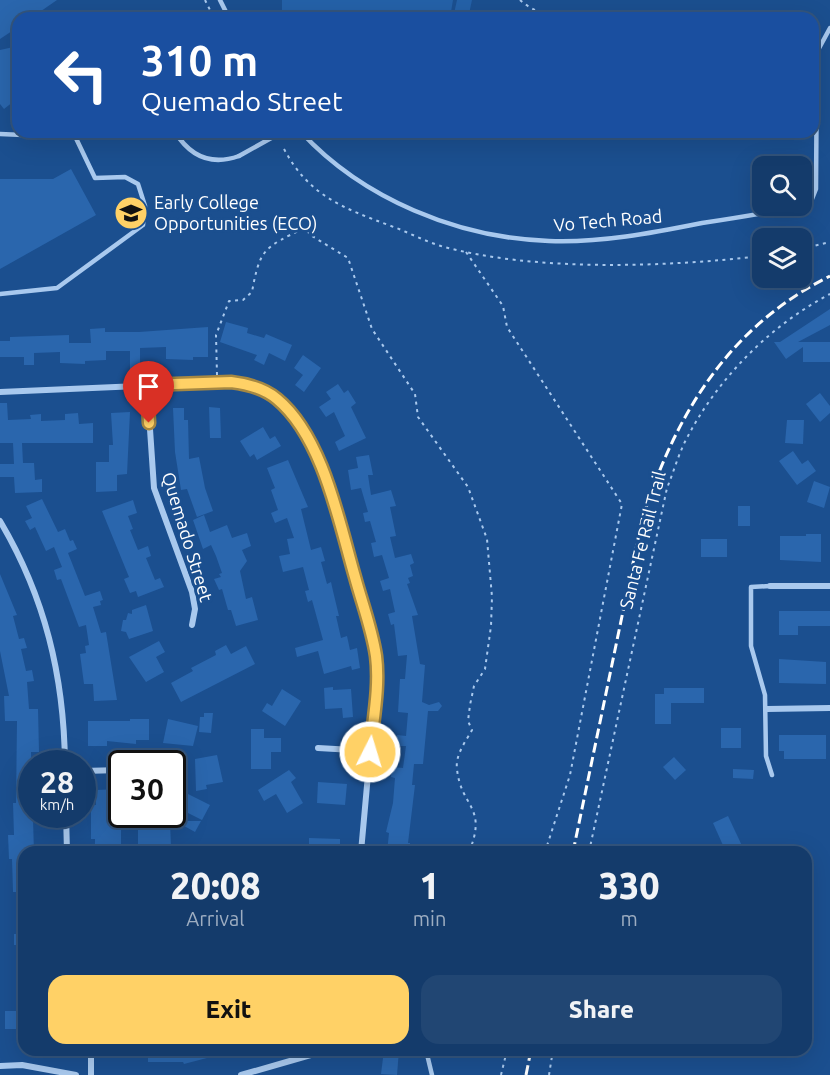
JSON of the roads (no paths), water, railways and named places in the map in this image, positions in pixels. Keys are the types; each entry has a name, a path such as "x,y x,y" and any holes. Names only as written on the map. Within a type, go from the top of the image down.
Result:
{"street":[{"path":"0,392 147,385 244,384 268,393 278,400 296,422 322,469 373,642 376,686 362,846"},
{"name":"Quemado Street","path":"147,385 153,482 192,592 195,609 192,625"},
{"path":"0,521 33,585 51,639 61,694 64,750"},
{"path":"770,586 830,586"},
{"path":"767,709 830,708"},
{"path":"318,748 370,752"},
{"path":"66,828 66,846"},
{"path":"91,1056 91,1075"},
{"path":"242,1075 307,1056"},
{"path":"0,1066 22,1065 76,1075"}],"lane":[{"name":"Vo Tech Road","path":"819,48 830,28"},
{"path":"0,294 57,288 143,225 145,206 138,184 125,177 95,178 76,138"},
{"path":"179,138 189,151 209,160 227,160 239,156 271,138"},
{"name":"Vo Tech Road","path":"308,138 335,163 388,198 436,219 501,237 549,241 608,238 752,213"},
{"name":"Vo Tech Road","path":"812,199 816,189 816,138"},
{"path":"770,586 751,587 752,646 767,709 766,756 772,775"},
{"path":"427,1056 432,1075"}],"railway":[{"path":"574,846 642,520 655,481 671,445 689,410 710,378 734,348 762,321 794,297 830,276"},
{"path":"526,1075 530,1056"}],"place":[{"name":"Early College Opportunities (ECO)","path":"131,213"}]}
